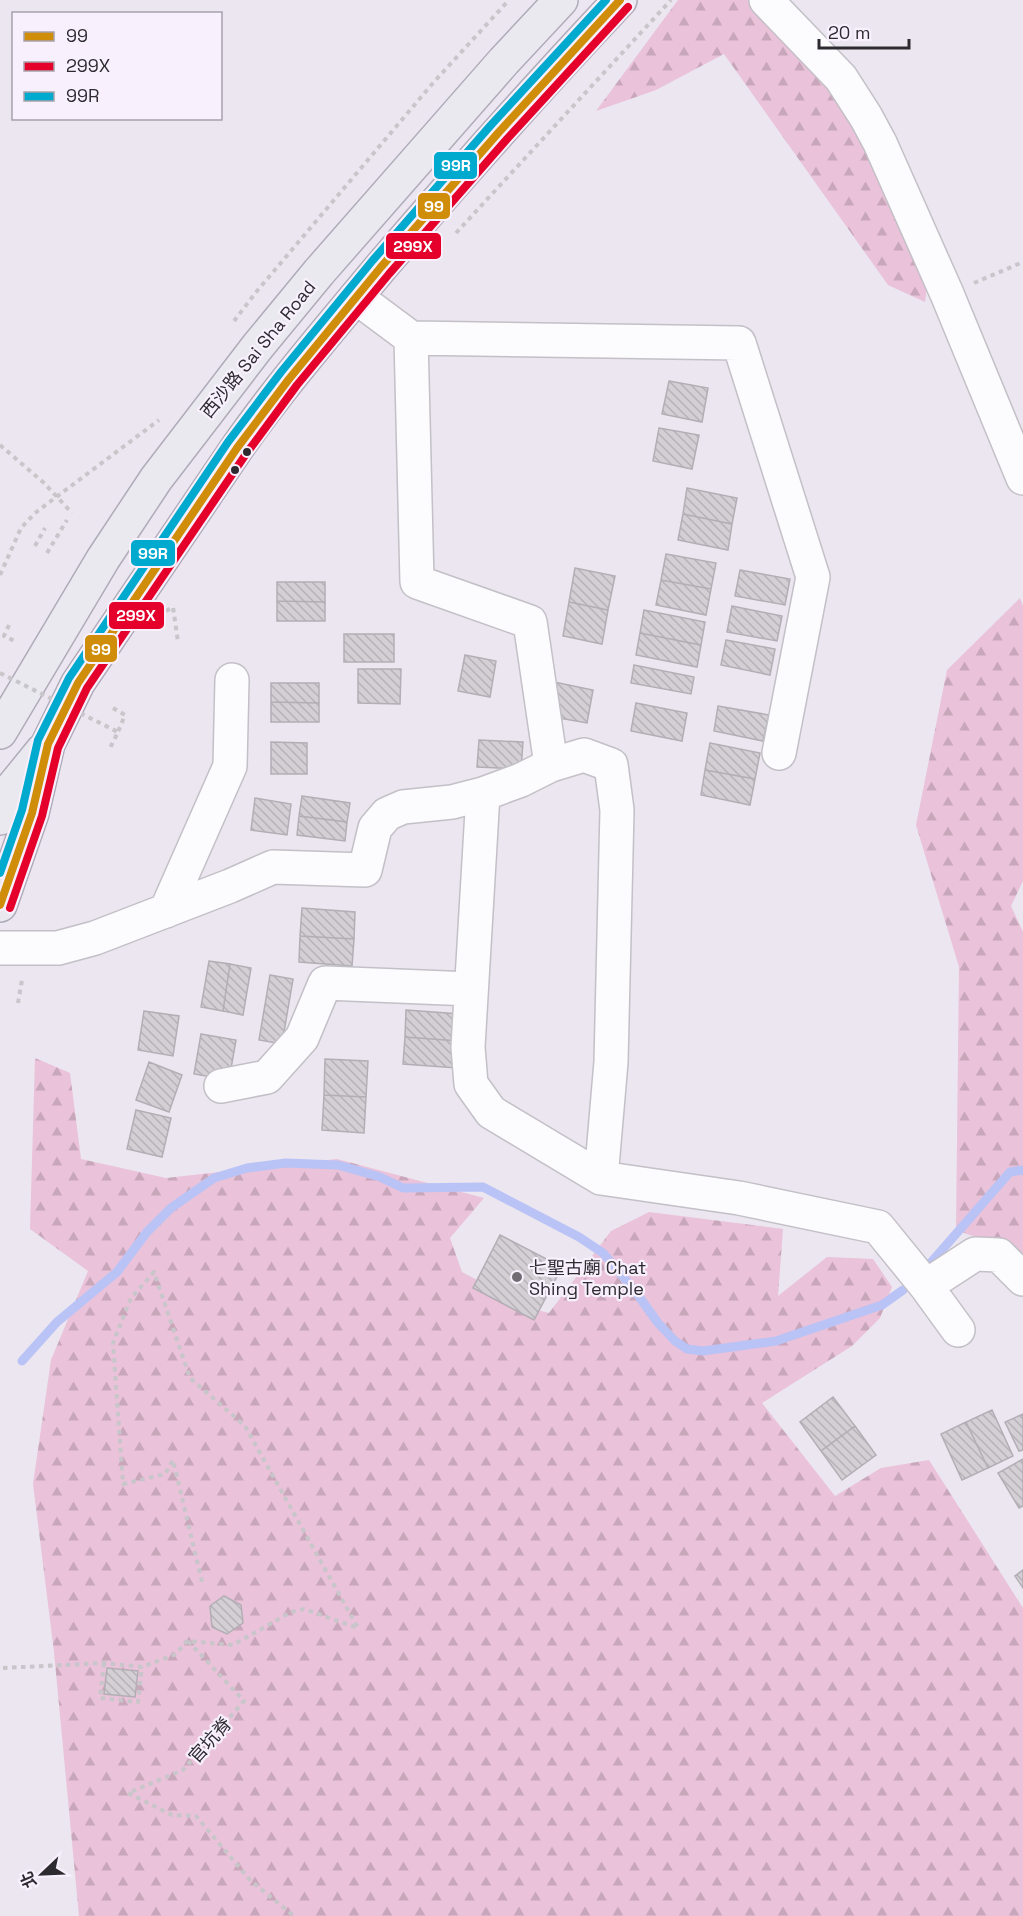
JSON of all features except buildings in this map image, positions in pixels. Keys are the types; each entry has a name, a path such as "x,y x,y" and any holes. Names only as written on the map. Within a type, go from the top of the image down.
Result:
{"main road":[{"name":"西沙路 Sai Sha Road","path":"0,732 124,524 156,479 258,346 319,273 504,61 561,0"},
{"path":"0,818 12,788 48,744 78,683 262,411 467,167 620,0"},
{"path":"0,905 32,813 48,744"}],"street":[{"path":"766,0 841,78 880,143 947,294 1023,478"},
{"path":"356,297 411,338 739,343 813,577 779,753"},
{"path":"411,338 417,582 530,622 551,765"},
{"path":"166,911 230,766 232,680"},
{"path":"0,948 58,948 95,938 273,867 365,870 375,828 387,814 403,807 452,802 483,794 521,780 551,765 584,755 611,765 617,810 611,1062 601,1178"},
{"path":"483,794 468,1047 471,1084 491,1112 601,1178 739,1198 878,1227 958,1330"},
{"path":"221,1086 267,1077 302,1038 325,982 471,989"},
{"path":"926,1286 975,1254 999,1255 1023,1279"}],"path":[{"path":"230,327 256,291 425,92 509,0"},
{"path":"454,236 671,0"},
{"path":"947,294 1023,262"},
{"path":"0,575 21,528 35,513 162,417"},
{"path":"0,445 57,496 72,513"},
{"path":"47,553 67,520"},
{"path":"35,546 45,528"},
{"path":"163,612 173,607 178,642"},
{"path":"0,673 118,732"},
{"path":"110,748 125,715 113,708"},
{"path":"3,1668 104,1663 142,1667 176,1654 187,1641 233,1645 291,1612 304,1609 358,1628 245,1426 190,1378 154,1272 131,1298 113,1344 123,1485 165,1474 173,1460 203,1586"},
{"name":"官坑脊","path":"187,1641 244,1701 183,1770 128,1793 172,1815 196,1816 250,1880 294,1916"},
{"path":"104,1663 100,1698 138,1702 142,1667"}],"green space":[{"path":"678,0 754,0 836,83 929,271 925,302 888,285 724,54 656,90 596,111"},
{"path":"1020,598 1023,606 1023,881 1011,906 1023,932 1023,1254 956,1230 959,967 916,825 947,670"},
{"path":"35,1058 70,1073 81,1159 166,1178 337,1159 484,1198 450,1238 462,1272 529,1308 549,1313 611,1231 649,1212 783,1229 778,1296 827,1257 873,1259 892,1287 880,1318 852,1346 762,1403 835,1496 881,1468 929,1460 1023,1608 1023,1916 79,1916 54,1652 33,1484 51,1360 88,1271 30,1229"}],"waterway":[{"path":"22,1361 57,1322 117,1272 147,1232 171,1208 214,1178 247,1168 286,1163 338,1165 380,1177 403,1188 483,1187 579,1237 603,1253 658,1323 675,1341 687,1349 703,1351 776,1341 882,1305 903,1290"},
{"path":"928,1266 1010,1172 1023,1170"}],"transit line":[{"name":"99R","path":"0,873 22,810 38,740 69,678 228,442 281,372 373,260 491,125 606,0"},
{"name":"99","path":"0,905 32,813 48,744 78,683 237,448 289,379 381,267 499,132 620,0"},
{"name":"299X","path":"10,908 42,816 58,748 87,688 246,454 297,385 389,274 507,139 628,7"}],"place":[{"name":"七聖古廟 Chat Shing Temple","path":"517,1277"}]}
